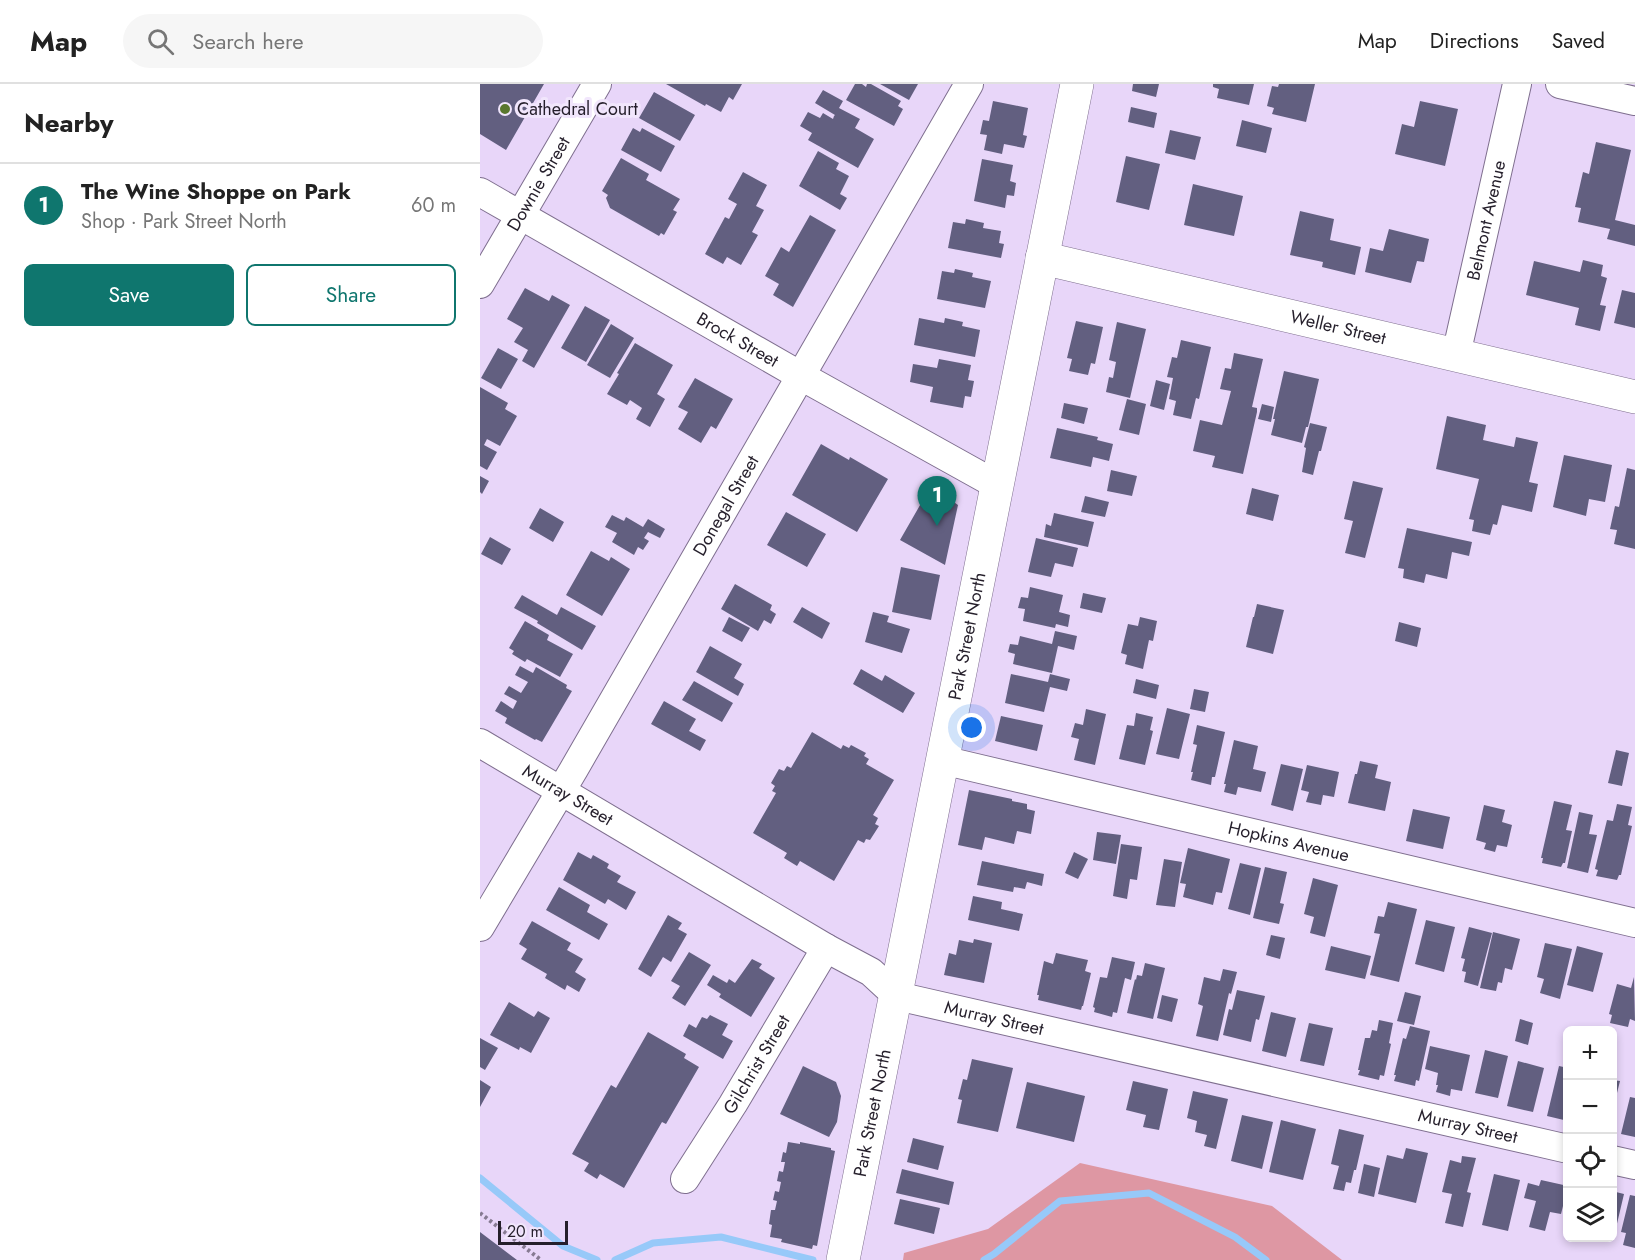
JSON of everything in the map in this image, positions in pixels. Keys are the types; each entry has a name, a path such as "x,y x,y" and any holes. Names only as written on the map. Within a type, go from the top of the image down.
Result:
{"street":[{"name":"Downie Street","path":"480,284 597,84"},
{"name":"Donegal Street","path":"480,927 561,791 969,84"},
{"name":"Park Street North","path":"844,1257 1077,84"},
{"name":"Belmont Avenue","path":"1456,356 1517,84"},
{"path":"1560,84 1635,101"},
{"name":"Brock Street","path":"480,192 801,376 997,485"},
{"name":"Weller Street","path":"1042,258 1635,397"},
{"name":"Murray Street","path":"480,743 826,948 872,972 897,996 1563,1148"},
{"name":"Hopkins Avenue","path":"942,760 1635,923"},
{"name":"Gilchrist Street","path":"685,1179 733,1104 826,948"},
{"path":"1617,1161 1635,1165"}],"path":[{"path":"480,1213 541,1260"}],"shaded area":[{"path":"1080,1163 1272,1206 1342,1260 903,1260 904,1253 988,1229"}],"building":[{"name":"Cathedral Court","path":"480,84 544,84 506,150 480,134"},
{"path":"666,84 742,84 733,100 729,97 721,112 706,104 705,106"},
{"path":"855,84 862,84 866,87 867,84 871,84 901,101 898,106 903,109 894,126 846,100"},
{"path":"880,84 918,84 909,100"},
{"path":"1133,84 1159,84 1156,97 1132,91"},
{"path":"1213,84 1254,84 1249,105 1217,98 1219,89 1213,87"},
{"path":"1279,84 1315,84 1306,122 1272,114 1274,108 1267,106 1272,86 1278,87"},
{"path":"823,90 843,101 839,108 860,119 855,128 874,139 858,168 808,140 812,133 800,126 808,112 820,118 823,113 833,119 835,115 815,103"},
{"path":"654,92 695,115 680,141 639,118"},
{"path":"993,101 1028,108 1023,135 1027,136 1024,148 1004,144 1002,154 984,150 987,135 980,134 983,120 989,121"},
{"path":"1420,101 1458,109 1445,166 1395,154 1402,124 1414,127"},
{"path":"1131,107 1157,113 1154,128 1128,122"},
{"path":"1242,120 1272,128 1266,153 1236,146"},
{"path":"633,128 640,132 642,128 675,146 661,172 621,150"},
{"path":"1170,130 1201,137 1195,160 1165,153"},
{"path":"1596,142 1631,150 1615,220 1635,225 1635,246 1607,239 1610,229 1578,222 1581,208 1575,207 1583,172 1589,174"},
{"path":"818,151 839,163 836,169 849,176 840,194 847,198 840,210 799,186"},
{"path":"1126,156 1160,164 1149,210 1116,202"},
{"path":"621,158 649,174 646,180 680,199 673,210 677,212 664,235 661,233 659,236 610,208 606,198 608,195 602,191"},
{"path":"982,159 1013,165 1010,181 1016,183 1014,196 1007,195 1005,208 974,201"},
{"path":"743,172 767,185 756,206 764,210 752,232 758,235 741,265 727,257 723,264 705,254 725,217 729,219 737,204 728,199"},
{"path":"1193,184 1243,196 1234,236 1184,225"},
{"path":"1300,211 1334,219 1330,240 1361,247 1355,275 1322,267 1323,262 1290,255"},
{"path":"810,215 836,230 793,307 773,295 779,284 765,276 781,247 789,252"},
{"path":"966,219 984,223 983,228 1001,231 999,243 1004,244 1001,258 948,248 953,222 965,224"},
{"path":"1389,229 1429,239 1424,262 1417,261 1411,283 1365,272 1370,248 1383,251"},
{"path":"1583,260 1603,265 1601,276 1607,278 1600,305 1606,306 1600,331 1575,325 1579,308 1526,295 1534,261 1580,272"},
{"path":"955,269 973,273 972,277 991,281 985,308 937,299 942,271 954,273"},
{"path":"525,288 549,301 552,295 570,305 534,368 522,361 528,350 514,342 523,328 507,319"},
{"path":"1622,290 1635,293 1635,328 1614,323"},
{"path":"585,306 610,320 586,362 561,348"},
{"path":"919,318 944,323 945,318 963,322 962,326 980,330 975,357 914,345"},
{"path":"1076,321 1103,327 1095,364 1091,363 1088,375 1069,371 1072,359 1067,358"},
{"path":"1117,322 1146,329 1130,398 1106,392 1109,377 1113,378 1116,362 1109,360"},
{"path":"611,324 634,338 610,378 587,365"},
{"path":"1181,340 1211,347 1199,399 1196,398 1191,419 1173,415 1176,401 1169,399 1173,378 1167,377 1172,357 1177,358"},
{"path":"635,343 673,365 657,394 665,399 650,427 636,419 642,408 630,400 627,405 607,394"},
{"path":"498,348 518,359 501,389 481,378"},
{"path":"1234,353 1263,359 1252,407 1257,408 1257,412 1243,474 1212,467 1215,456 1193,451 1200,420 1222,425 1231,391 1220,389 1225,368 1231,369"},
{"path":"939,359 971,365 968,380 974,381 971,397 965,396 963,408 930,402 933,387 910,382 913,364 937,368"},
{"path":"1284,371 1319,379 1302,443 1271,435"},
{"path":"695,378 733,399 716,429 711,426 701,443 678,429 688,412 678,407"},
{"path":"1156,380 1170,384 1164,410 1150,406"},
{"path":"480,387 508,403 505,409 517,416 500,446 487,439 484,445 497,452 487,470 480,466"},
{"path":"1127,399 1146,404 1139,435 1119,430"},
{"path":"1064,403 1088,408 1084,424 1061,418"},
{"path":"1262,404 1274,407 1271,422 1258,419"},
{"path":"1447,416 1486,425 1483,440 1514,447 1516,437 1538,442 1529,482 1538,484 1532,512 1502,505 1497,525 1493,524 1490,535 1472,531 1474,520 1469,519 1479,479 1436,469"},
{"path":"1310,423 1327,427 1313,475 1302,472 1306,448 1304,447"},
{"path":"1057,428 1098,437 1097,440 1113,444 1109,461 1093,457 1091,467 1050,458"},
{"path":"821,444 849,460 850,457 888,479 857,532 792,495"},
{"path":"1564,455 1612,465 1605,502 1589,499 1586,516 1553,507"},
{"path":"1627,468 1635,470 1635,549 1614,544 1617,530 1610,529 1615,506 1619,507"},
{"path":"1111,470 1137,476 1132,496 1107,491"},
{"path":"480,476 489,481 482,494 480,492"},
{"path":"1353,481 1383,488 1365,558 1345,553 1353,521 1344,519"},
{"path":"931,486 958,505 945,565 900,540"},
{"path":"1252,488 1279,495 1273,521 1246,514"},
{"path":"1085,496 1109,502 1105,517 1081,512"},
{"path":"540,508 564,522 553,542 529,528"},
{"path":"786,512 826,534 807,567 767,545"},
{"path":"1054,513 1094,522 1088,547 1044,537 1046,524 1051,526"},
{"path":"612,515 624,521 626,517 643,527 648,519 665,529 660,538 648,532 644,538 649,541 643,550 638,547 634,555 612,542 617,533 605,527"},
{"path":"1407,528 1472,542 1469,556 1452,552 1447,579 1426,574 1424,583 1403,578 1404,569 1398,568"},
{"path":"490,537 511,549 502,565 481,554"},
{"path":"1036,538 1078,548 1073,567 1055,563 1051,577 1028,572"},
{"path":"591,551 609,561 611,557 630,569 602,616 566,595"},
{"path":"901,567 940,575 931,620 892,612"},
{"path":"735,584 772,605 770,610 776,614 771,624 764,620 758,631 721,609"},
{"path":"1030,587 1063,595 1059,612 1070,615 1068,627 1056,624 1055,628 1023,621 1025,609 1018,608 1021,597 1028,598"},
{"path":"1083,593 1106,598 1102,613 1080,608"},
{"path":"522,595 557,615 561,607 596,626 582,650 514,608"},
{"path":"1257,604 1284,610 1273,654 1246,647"},
{"path":"802,607 830,623 822,639 793,622"},
{"path":"873,612 889,616 887,622 910,629 902,653 865,642"},
{"path":"729,617 750,628 742,642 722,631"},
{"path":"1140,617 1157,621 1153,641 1149,640 1143,669 1125,664 1127,655 1121,653 1128,624 1138,626"},
{"path":"525,621 549,635 547,640 573,654 560,677 527,659 525,662 512,654 514,651 509,648"},
{"path":"1399,622 1421,628 1417,647 1395,641"},
{"path":"1055,631 1077,636 1074,650 1058,646 1052,673 1013,664 1015,654 1008,652 1010,644 1018,645 1020,636 1052,644"},
{"path":"710,646 742,664 734,678 744,684 738,696 696,672"},
{"path":"520,666 533,673 536,667 567,685 566,688 572,691 542,742 505,723 507,718 495,711 501,701 513,709 517,701 504,694 509,686 521,693 528,682 515,675"},
{"path":"861,669 882,681 885,675 915,693 903,713 853,684"},
{"path":"1011,674 1048,682 1050,674 1070,679 1067,691 1050,687 1044,712 1005,703"},
{"path":"1136,679 1159,685 1156,699 1133,693"},
{"path":"694,681 733,703 722,722 682,700"},
{"path":"1194,689 1209,692 1205,712 1190,709"},
{"path":"664,701 696,719 689,731 706,740 700,751 651,724"},
{"path":"1167,708 1190,714 1179,759 1156,754"},
{"path":"1086,709 1106,714 1095,765 1074,760 1079,739 1071,737 1075,723 1083,725"},
{"path":"1136,713 1153,717 1150,730 1153,731 1145,765 1119,759 1127,725 1134,726"},
{"path":"1001,716 1043,725 1037,751 995,741"},
{"path":"1197,725 1225,732 1215,777 1212,777 1211,785 1191,780 1197,745 1193,744"},
{"path":"812,732 841,749 843,745 849,748 851,745 866,753 864,756 869,759 866,764 894,780 873,815 878,818 875,824 879,826 870,840 866,839 864,843 858,840 834,881 800,861 797,866 784,858 787,853 753,833 776,793 772,791 775,786 771,783 779,769 784,771 787,766 791,768"},
{"path":"1234,740 1258,746 1253,769 1266,772 1261,792 1238,787 1236,795 1224,792"},
{"path":"1616,750 1629,753 1622,786 1608,783"},
{"path":"1360,761 1378,765 1375,778 1391,782 1385,811 1348,803"},
{"path":"1281,764 1303,769 1293,811 1271,805"},
{"path":"1307,765 1339,772 1334,797 1323,795 1321,805 1306,802 1309,792 1301,790"},
{"path":"969,790 1027,804 1027,809 1035,811 1031,834 1017,831 1014,844 985,837 982,850 958,845"},
{"path":"1554,801 1572,805 1566,830 1572,831 1565,863 1561,867 1542,863 1543,858 1541,858"},
{"path":"1617,804 1632,807 1628,825 1632,826 1621,875 1617,880 1596,876 1598,870 1595,869 1607,820 1613,821"},
{"path":"1484,805 1505,810 1502,822 1512,825 1507,847 1497,845 1495,852 1484,849 1486,843 1476,840"},
{"path":"1413,809 1450,817 1443,849 1406,841"},
{"path":"1579,812 1593,815 1589,834 1597,835 1588,873 1567,868"},
{"path":"1097,832 1121,835 1116,864 1093,860"},
{"path":"1121,844 1142,847 1137,880 1130,879 1127,899 1113,896"},
{"path":"1188,848 1230,859 1222,893 1216,892 1213,905 1183,897 1186,884 1180,883"},
{"path":"578,852 591,859 593,855 609,864 607,868 621,876 617,882 636,892 626,910 608,899 605,904 563,880"},
{"path":"1074,852 1088,859 1078,879 1065,873"},
{"path":"1164,859 1182,862 1175,907 1156,905"},
{"path":"982,861 1044,874 1042,886 1027,882 1025,889 1014,887 1013,892 977,885"},
{"path":"1240,863 1261,868 1250,915 1228,909"},
{"path":"1265,867 1287,872 1280,903 1284,904 1279,924 1253,918"},
{"path":"1313,878 1338,885 1325,937 1310,933 1314,917 1304,914"},
{"path":"559,887 590,905 587,912 608,924 599,940 546,910"},
{"path":"973,896 1002,902 1001,909 1023,914 1019,931 968,920"},
{"path":"1388,902 1417,909 1399,982 1370,975 1380,934 1374,933 1378,916 1384,917"},
{"path":"668,915 682,923 678,929 687,934 671,962 663,957 651,977 638,969"},
{"path":"1426,920 1455,927 1444,972 1415,964"},
{"path":"532,921 571,943 567,950 583,959 575,972 586,979 579,992 567,985 565,990 545,978 547,974 521,959 527,949 519,944"},
{"path":"1469,927 1492,933 1478,986 1464,982 1466,972 1462,971 1465,959 1461,958"},
{"path":"1493,932 1520,939 1512,970 1505,968 1502,983 1498,982 1496,991 1480,988"},
{"path":"1271,935 1285,938 1280,959 1266,955"},
{"path":"974,939 992,943 984,983 944,975 949,953 956,955 959,940 973,943"},
{"path":"1545,943 1572,949 1560,999 1540,993 1544,979 1537,977"},
{"path":"1331,946 1371,956 1365,979 1325,970"},
{"path":"1577,946 1603,953 1593,992 1567,985"},
{"path":"689,952 711,965 685,1006 672,998 680,986 671,981"},
{"path":"1056,953 1088,960 1085,971 1091,973 1081,1010 1038,1000 1044,961 1053,964"},
{"path":"1112,957 1135,962 1131,980 1125,978 1117,1013 1113,1012 1112,1017 1094,1012 1093,1007 1100,977 1107,978"},
{"path":"752,959 762,964 759,968 775,978 751,1017 719,997 721,994 707,985 713,975 727,983 729,979 735,983"},
{"path":"1145,963 1165,968 1153,1019 1127,1013 1135,979 1137,975 1142,976"},
{"path":"1223,969 1237,972 1231,994 1229,993 1218,1041 1196,1036 1203,1006 1198,1004 1204,977 1220,981"},
{"path":"1634,977 1635,1021 1630,1019 1628,1027 1610,1023 1612,1015 1609,1014 1617,984 1631,988"},
{"path":"1237,990 1265,996 1259,1020 1256,1019 1251,1042 1223,1035 1229,1009 1232,1010"},
{"path":"1405,992 1421,996 1414,1025 1397,1021"},
{"path":"1162,995 1178,999 1172,1022 1157,1018"},
{"path":"509,1002 534,1017 538,1011 550,1018 531,1053 520,1047 519,1050 490,1035"},
{"path":"1271,1012 1296,1018 1286,1057 1262,1051"},
{"path":"710,1015 728,1024 722,1035 733,1041 723,1059 683,1036 689,1024 696,1028 702,1017 707,1019"},
{"path":"1520,1019 1533,1023 1528,1045 1515,1041"},
{"path":"1379,1020 1393,1023 1384,1076 1380,1075 1379,1080 1358,1075 1360,1070 1358,1070 1365,1038 1370,1038 1372,1030 1377,1031"},
{"path":"1309,1023 1333,1028 1324,1066 1300,1061"},
{"path":"1410,1026 1430,1031 1419,1081 1416,1080 1415,1086 1394,1081 1403,1038 1406,1039"},
{"path":"648,1032 686,1054 684,1058 699,1067 666,1124 662,1122 624,1188 600,1174 597,1179 584,1171 589,1163 572,1154 611,1085 616,1088"},
{"path":"480,1038 498,1048 485,1070 480,1067"},
{"path":"1430,1046 1470,1055 1462,1091 1451,1089 1450,1096 1436,1092 1438,1073 1425,1069"},
{"path":"1485,1050 1508,1056 1498,1098 1475,1093"},
{"path":"972,1059 1013,1068 998,1132 957,1123 962,1100 958,1099 963,1079 967,1080"},
{"path":"1518,1061 1544,1068 1533,1112 1507,1106"},
{"path":"803,1066 836,1082 841,1096 837,1122 829,1137 780,1114"},
{"path":"1559,1066 1563,1067 1563,1120 1547,1116"},
{"path":"480,1080 491,1087 480,1107"},
{"path":"1133,1081 1168,1089 1159,1130 1143,1127 1146,1115 1126,1110"},
{"path":"1027,1082 1085,1096 1074,1142 1016,1128"},
{"path":"1193,1091 1228,1099 1216,1149 1204,1146 1207,1135 1195,1132 1197,1121 1187,1118"},
{"path":"1630,1097 1635,1098 1635,1137 1621,1134"},
{"path":"1242,1115 1273,1122 1262,1169 1231,1161"},
{"path":"1281,1120 1316,1129 1303,1180 1269,1172"},
{"path":"1339,1129 1364,1135 1356,1170 1354,1170 1351,1183 1346,1182 1344,1191 1333,1189 1339,1166 1331,1164"},
{"path":"913,1138 944,1146 938,1170 907,1162"},
{"path":"788,1142 800,1144 800,1142 831,1148 835,1151 817,1246 813,1245 812,1249 770,1237 771,1210 775,1210 777,1201 773,1200 775,1191 779,1192 781,1182 777,1181 779,1171 783,1172 785,1162 781,1162"},
{"path":"1406,1148 1428,1153 1416,1203 1378,1194 1387,1155 1403,1159"},
{"path":"1462,1156 1476,1158 1467,1192 1471,1193 1463,1227 1445,1223 1452,1194 1442,1192 1450,1160 1461,1163"},
{"path":"1364,1164 1380,1168 1374,1197 1358,1193"},
{"path":"902,1169 954,1182 949,1205 896,1193"},
{"path":"1494,1174 1520,1180 1508,1231 1482,1225"},
{"path":"1541,1180 1563,1185 1561,1214 1550,1212 1545,1231 1529,1227 1536,1201 1524,1198 1528,1183 1539,1186"},
{"path":"1617,1192 1624,1194 1617,1224"},
{"path":"1630,1195 1635,1196 1635,1248 1623,1245 1626,1233 1621,1232"},
{"path":"900,1199 940,1208 934,1234 894,1224"},
{"path":"480,1232 517,1260 480,1260"}],"waterway":[{"path":"480,1178 563,1246 597,1260"},
{"path":"984,1260 1060,1201 1149,1193 1235,1237 1266,1260"},
{"path":"615,1260 653,1243 721,1237 813,1260"}],"place":[{"name":"Cathedral Court","path":"505,109"},
{"name":"The Wine Shoppe on Park","path":"937,526"}]}
